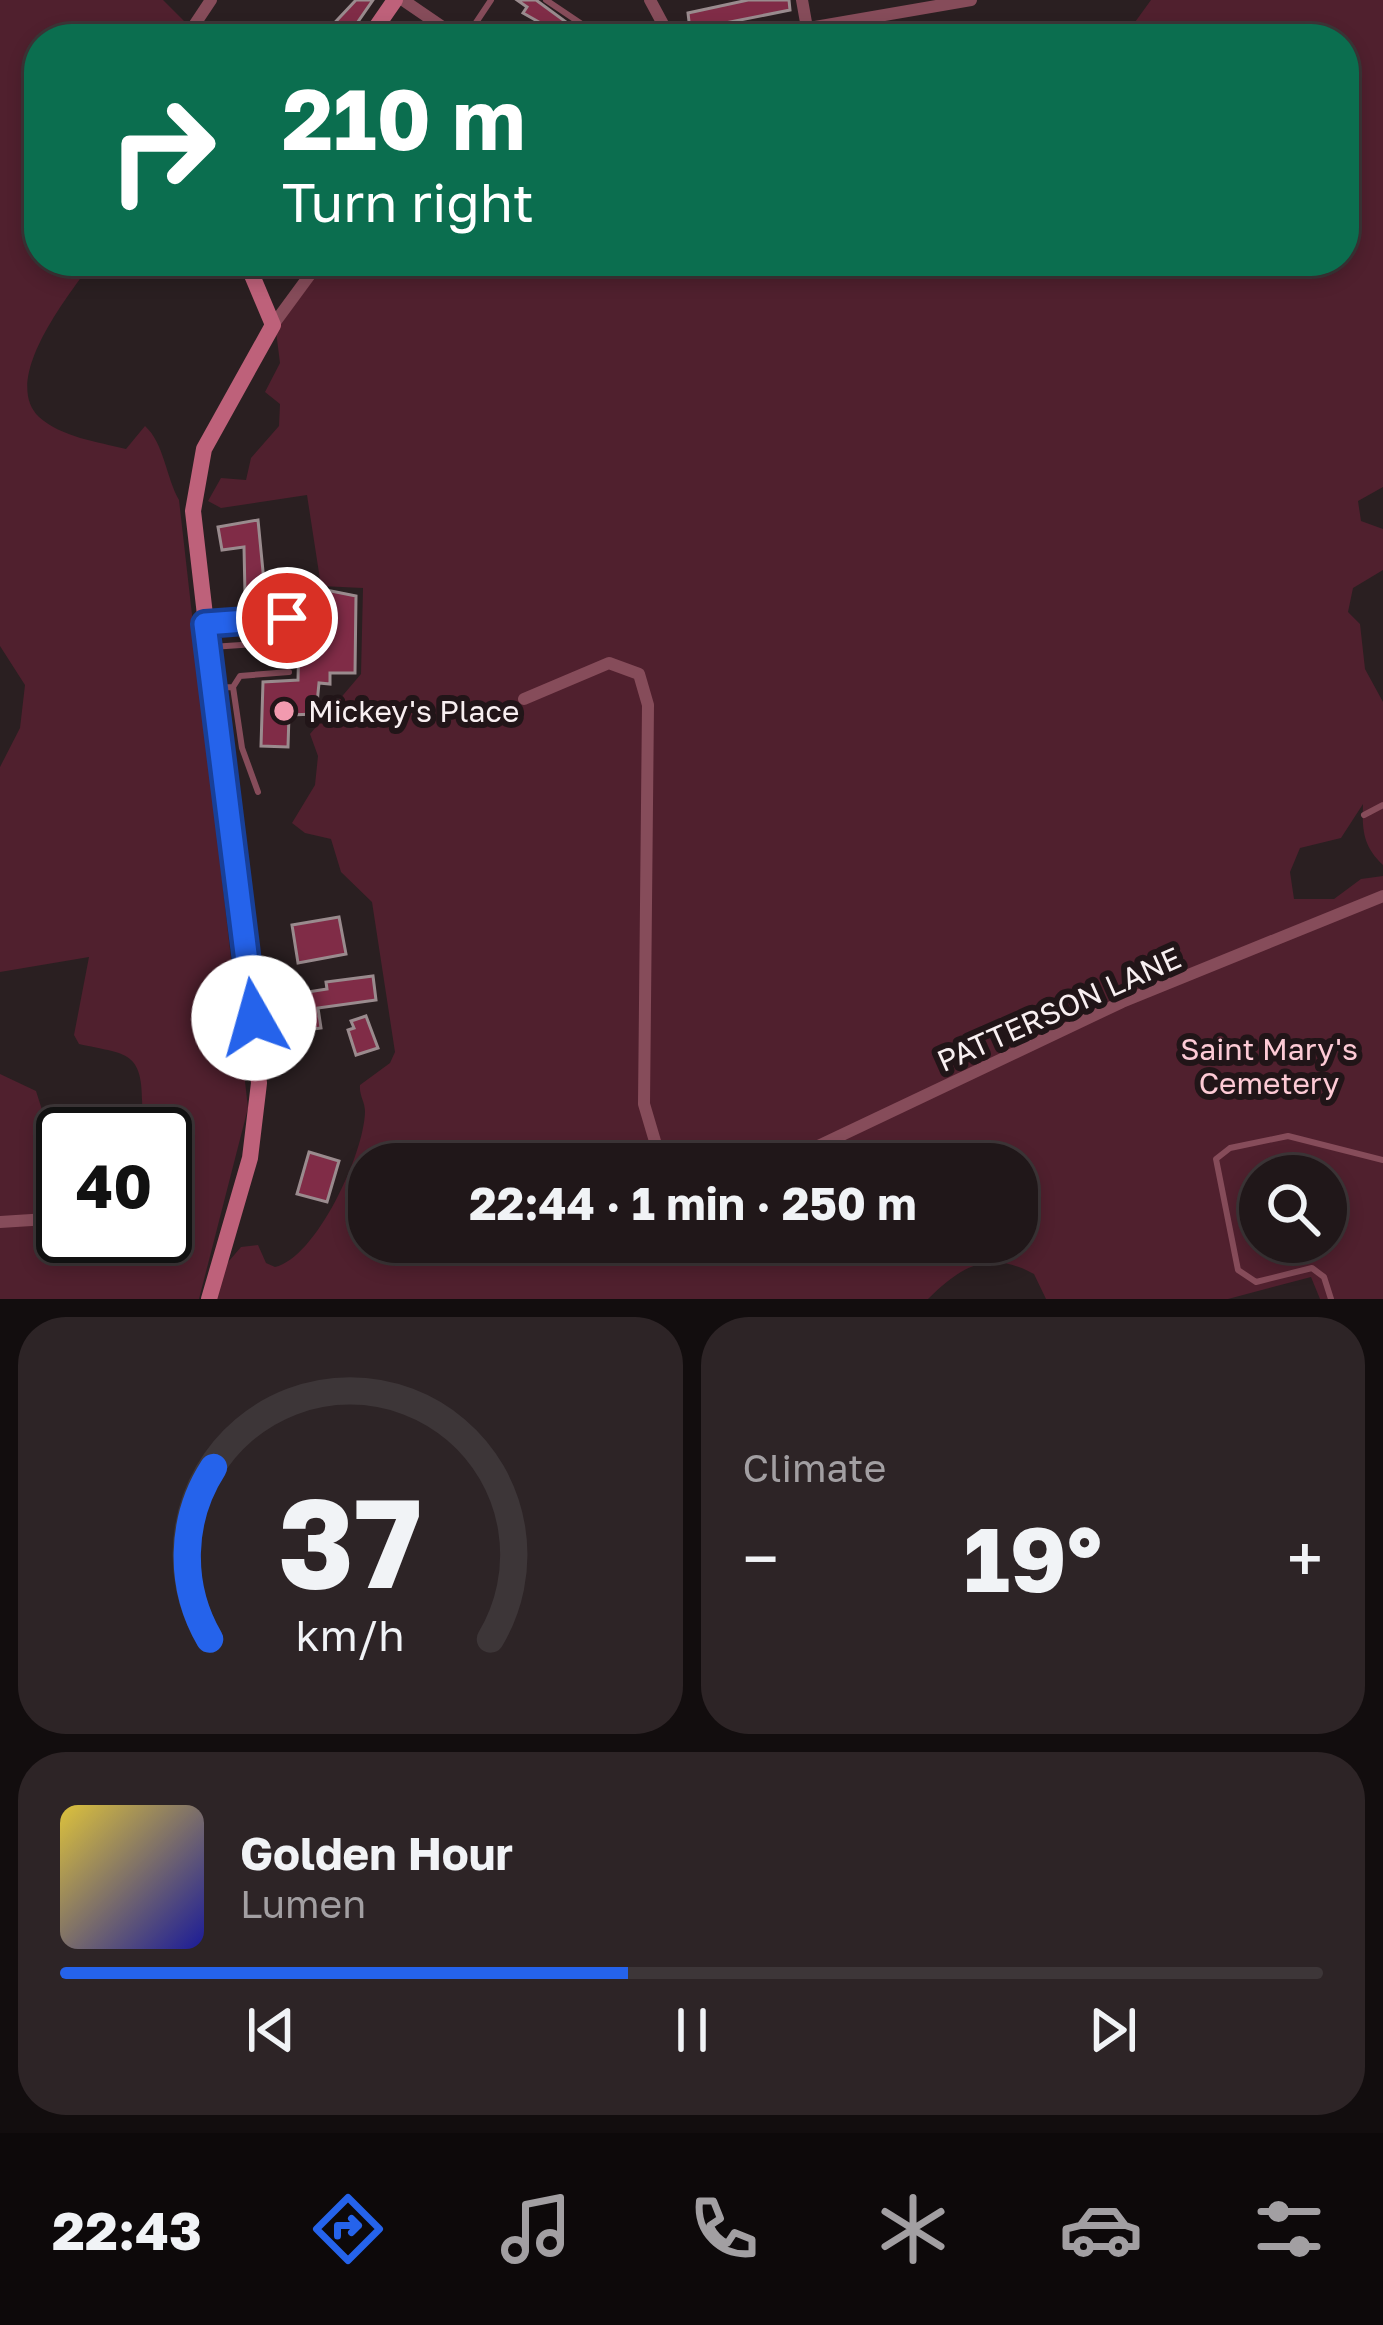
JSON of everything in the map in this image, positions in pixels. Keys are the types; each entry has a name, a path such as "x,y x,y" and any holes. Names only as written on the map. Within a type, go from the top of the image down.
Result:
{"street":[{"path":"380,24 399,0 438,24"},
{"path":"831,24 970,0"},
{"path":"252,276 273,325"},
{"path":"209,1299 250,1159 259,1083 193,511 204,449 273,325 309,276"},
{"path":"524,699 609,663 639,674 648,727 644,1104 656,1143"},
{"name":"PATTERSON LANE","path":"825,1143 1122,1002 1383,896"},
{"path":"0,1222 36,1220"}],"lane":[{"path":"545,0 581,24"},
{"path":"205,624 287,618"},
{"path":"208,647 288,642"},
{"path":"258,792 242,748 233,687 240,676 289,672"},
{"path":"213,688 233,687"},
{"path":"1364,815 1383,805"},
{"path":"1331,1299 1324,1277 1312,1268 1256,1282 1244,1277 1216,1159 1230,1148 1288,1136 1383,1160"}],"green space":[{"path":"0,0 163,0 187,24 24,24 24,276 82,276 55,315 33,360 29,401 39,417 69,434 126,449 145,426 179,500 248,1108 199,1299 0,1299 0,1224 36,1222 36,1263 192,1263 192,1107 142,1107 140,1076 129,1058 79,1044 74,1035 89,957 0,972 0,767 20,728 25,685 0,646"},
{"name":"Saint Mary's Cemetery","path":"1151,0 1383,0 1383,487 1358,501 1361,521 1383,529 1383,570 1353,588 1348,612 1360,624 1365,669 1383,702 1383,865 1365,837 1363,804 1341,838 1300,848 1290,872 1294,899 1334,899 1361,879 1383,876 1383,1299 1320,1299 1311,1277 1228,1299 1046,1299 1034,1274 1004,1263 1038,1263 1038,1143 359,1143 365,1112 360,1085 390,1063 395,1052 372,902 341,872 331,839 305,833 292,823 315,785 318,756 310,734 361,674 363,588 321,586 307,495 221,508 208,501 221,478 246,480 251,458 279,426 280,404 265,392 280,363 275,323 311,276 1359,276 1359,24 1134,24"},
{"path":"0,1074 36,1091 41,1107 36,1107 36,1217 0,1220"},
{"path":"347,1177 348,1263 986,1263 953,1277 928,1299 211,1299 217,1275 241,1247 258,1245 266,1263 275,1267 291,1259 321,1225"}],"building":[{"path":"356,0 373,0 356,24 333,24"},
{"path":"517,0 536,0 569,24 542,24 523,13 527,7"},
{"path":"748,0 789,0 790,10 720,24 689,24 688,13"},
{"path":"258,520 265,592 245,594 244,547 222,550 218,527"},
{"path":"321,589 356,596 355,673 330,673 330,684 319,683 316,714 289,715 288,747 261,746 263,682 298,680 300,595 321,595"},
{"path":"339,917 346,954 298,963 292,925"},
{"path":"373,976 376,1000 318,1008 321,1028 299,1031 295,994 327,989 326,982"},
{"path":"366,1016 378,1048 356,1055 348,1030 354,1028 351,1021"},
{"path":"309,1152 339,1161 327,1202 297,1194"}],"place":[{"name":"Mickey's Place","path":"284,711"}],"route":[{"path":"254,1018 205,624 287,618"}]}
